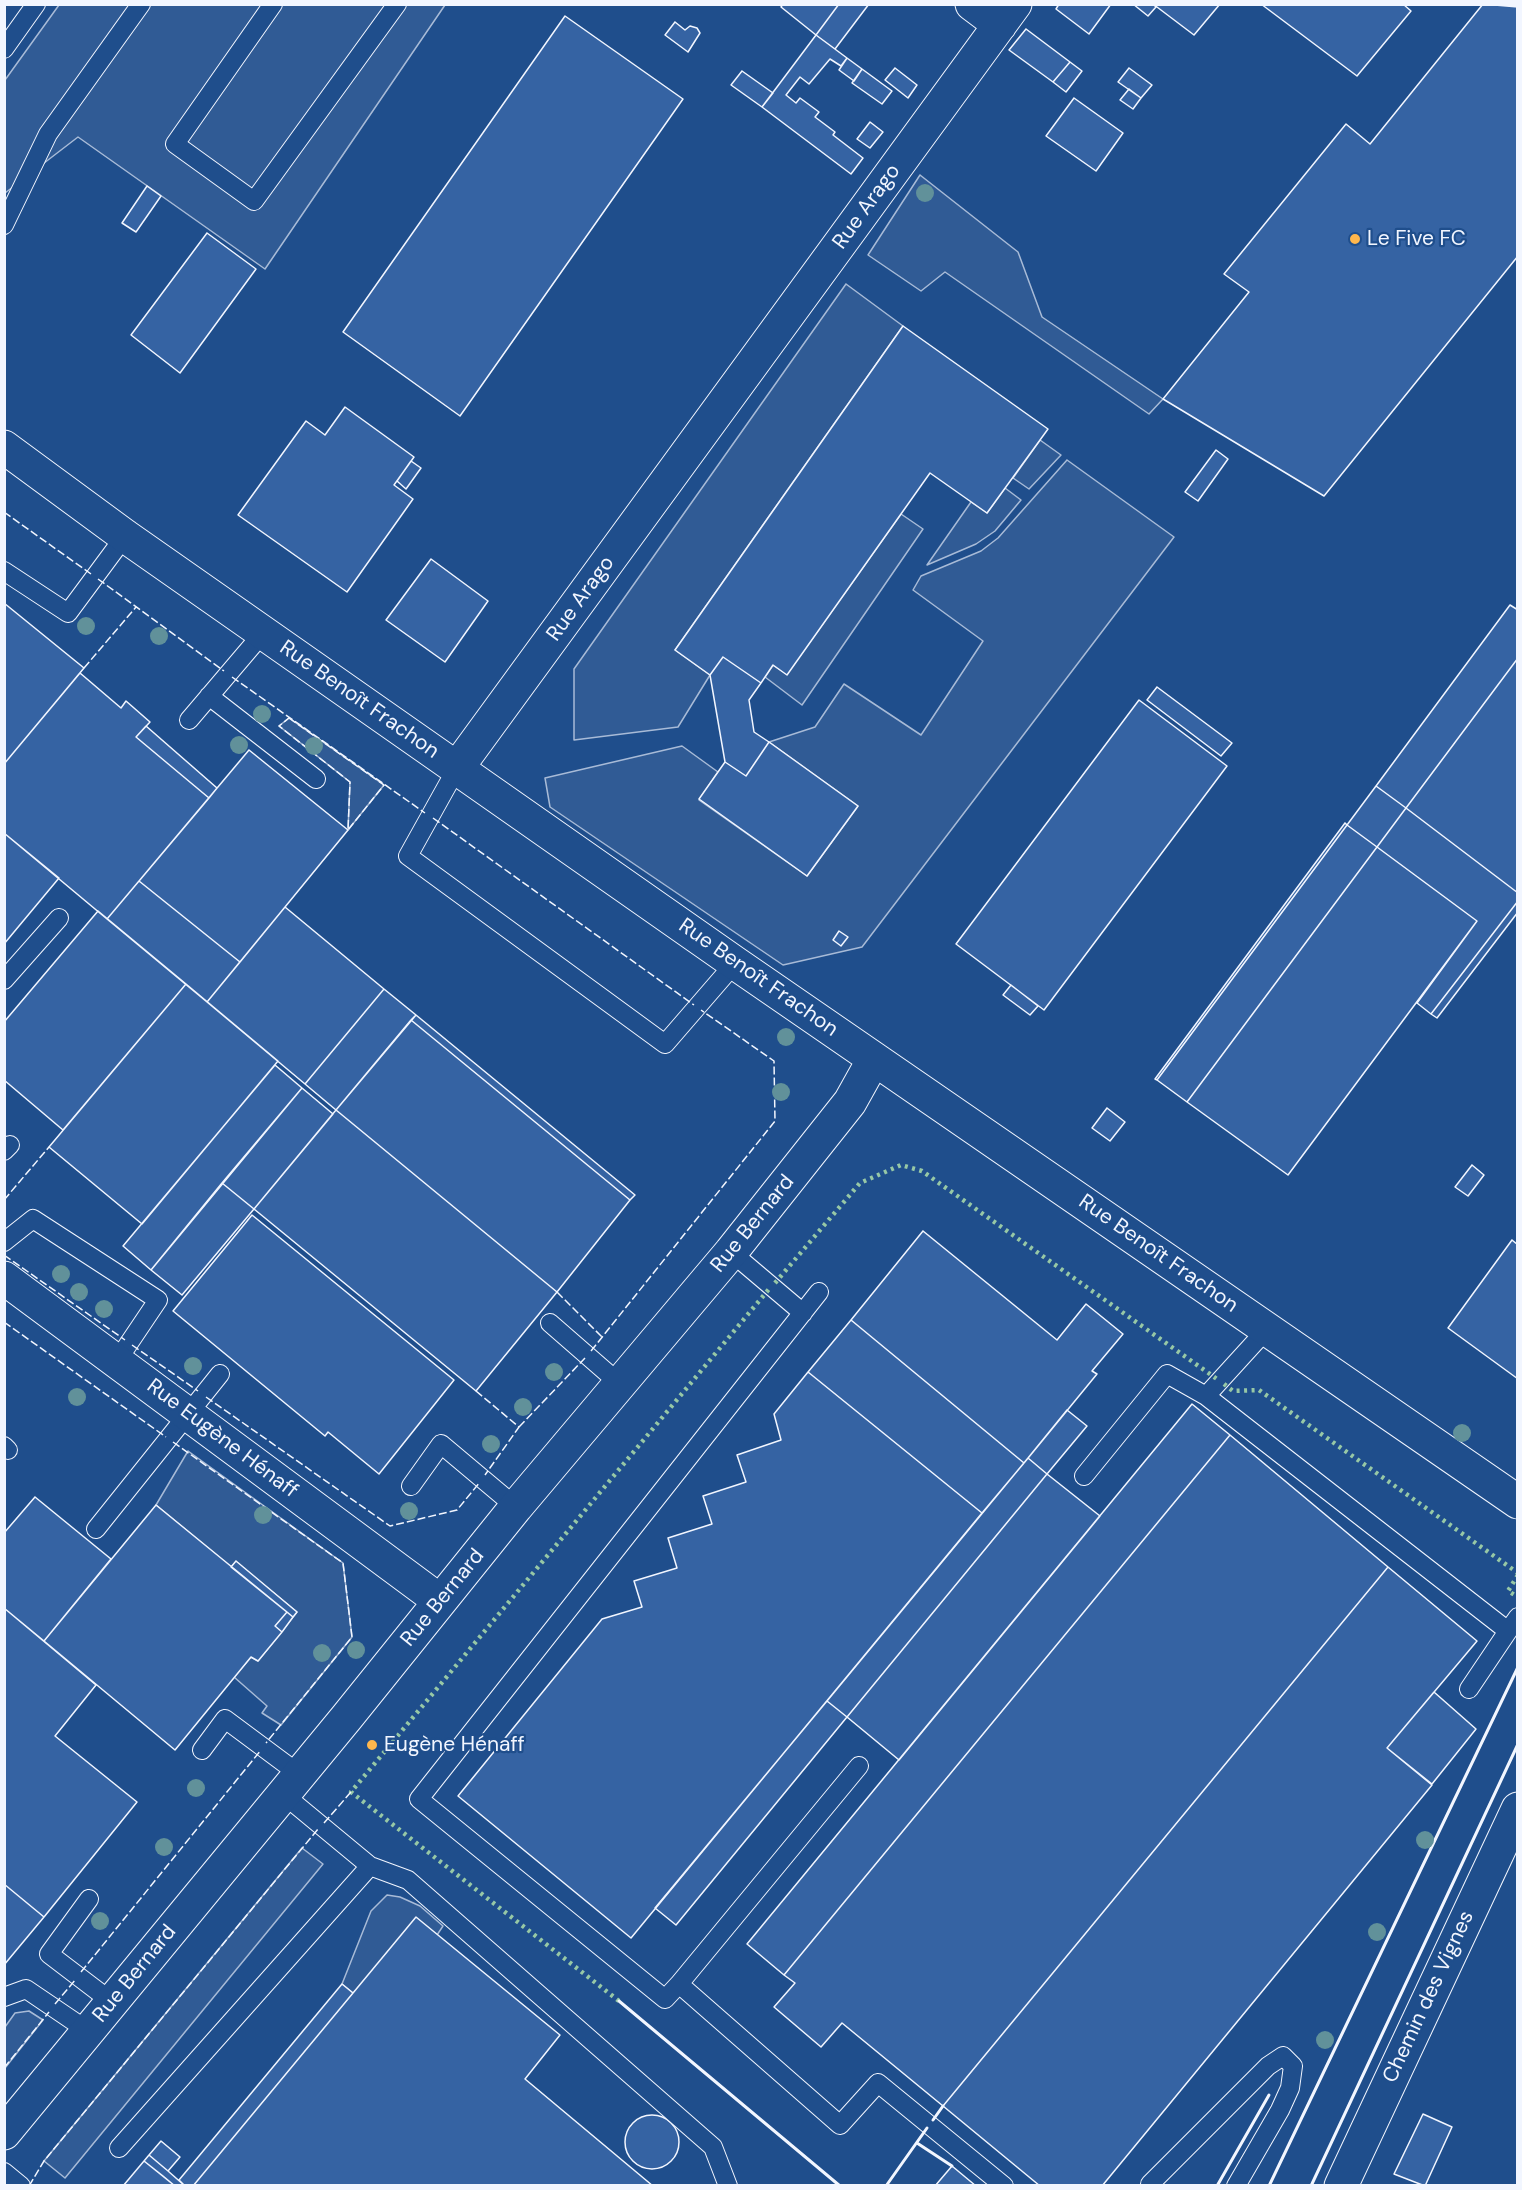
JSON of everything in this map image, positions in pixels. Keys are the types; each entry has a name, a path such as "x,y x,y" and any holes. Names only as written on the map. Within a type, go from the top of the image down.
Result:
{"street":[{"path":"972,4 1008,15"},
{"name":"Rue Arago","path":"457,768 1008,15"},
{"name":"Rue Benoît Frachon","path":"4,447 124,536 735,963 1518,1502"},
{"name":"Rue Bernard","path":"9,2119 88,2031 516,1507 731,1252 850,1102 874,1059"},
{"name":"Rue Eugène Hénaff","path":"4,1278 440,1601"},
{"name":"Chemin des Vignes","path":"1341,2186 1518,1809"}],"lane":[{"path":"4,49 36,4"},
{"path":"4,225 48,134 141,4"},
{"path":"273,4 175,144 254,201 397,4"},
{"path":"4,571 68,613 124,536"},
{"path":"189,720 263,633"},
{"path":"209,696 316,779"},
{"name":"Rue Arago","path":"457,768 408,856 665,1044 735,963"},
{"path":"4,980 59,918"},
{"path":"4,1242 33,1219 158,1300 117,1361"},
{"path":"731,1252 802,1313"},
{"path":"819,1292 419,1800 665,2000 859,1766"},
{"path":"550,1323 620,1384"},
{"path":"1206,1396 1267,1329"},
{"path":"96,1529 220,1374"},
{"path":"1084,1476 1167,1374 1206,1396 1513,1624 1469,1689"},
{"path":"411,1486 441,1444 516,1507"},
{"path":"202,1750 225,1719 370,1866 408,1880 713,2147 728,2186"},
{"path":"119,2148 370,1866"},
{"path":"89,1899 49,1954 112,2002"},
{"path":"679,1984 840,2125 878,2083 1004,2186"},
{"path":"4,1997 26,1989 88,2031"},
{"path":"1150,2184 1268,2066 1283,2056 1293,2066 1290,2088 1280,2110 1236,2186"},
{"path":"4,2172 21,2186"}],"shaded area":[{"path":"59,5 445,5 265,269 78,137 5,193 5,80"},
{"path":"920,175 1018,252 1042,317 1163,399 1149,414 945,272 921,291 868,255"},
{"path":"846,284 903,326 675,650 710,675 678,727 574,740 574,669"},
{"path":"1040,440 1061,455 1029,489 1013,478"},
{"path":"1067,460 1174,537 862,947 783,965 550,807 545,778 682,746 718,772 699,800 807,876 858,806 769,742 815,727 844,684 921,735 983,641 913,590 921,576 981,551 998,538"},
{"path":"1005,488 1021,500 995,531 976,544 927,565 971,502 987,513"},
{"path":"901,514 923,529 802,705 765,677 773,665 787,674"},
{"path":"289,718 384,785 348,830 350,782 279,726"},
{"path":"188,1451 343,1563 352,1637 281,1725 262,1713 267,1706 234,1677 251,1657 258,1661 297,1612 236,1562 231,1567 156,1505"},
{"path":"302,1848 323,1864 65,2178 44,2161"},
{"path":"387,1895 400,1897 420,1906 443,1926 437,1935 353,1993 342,1984 371,1911"},
{"path":"29,2011 43,2020 5,2068 5,2027 15,2013"}],"building":[{"path":"783,4 839,4 816,35 781,7"},
{"path":"839,4 869,4 835,49 816,35"},
{"path":"1059,4 1111,4 1089,34 1056,9"},
{"path":"1133,4 1153,4 1156,7 1148,16"},
{"path":"1153,4 1220,4 1194,35"},
{"path":"1261,4 1403,4 1411,11 1357,76"},
{"path":"1483,4 1518,7 1518,256 1324,496 1163,399 1249,292 1224,274 1346,124 1370,144"},
{"path":"565,16 683,99 460,416 343,332"},
{"path":"675,22 685,30 690,26 697,28 700,33 688,52 665,35"},
{"path":"1026,29 1070,62 1053,82 1009,50"},
{"path":"816,35 847,58 841,66 830,59 809,84 800,77 786,95 796,103 800,98 819,112 815,117 835,132 833,135 863,158 851,174 762,107"},
{"path":"847,58 862,69 854,81 839,70"},
{"path":"1070,62 1082,71 1066,92 1053,82"},
{"path":"895,68 917,85 908,98 885,80"},
{"path":"1129,68 1152,85 1141,98 1118,82"},
{"path":"862,69 892,91 882,104 852,83"},
{"path":"742,71 773,93 762,107 731,85"},
{"path":"1129,89 1141,98 1133,109 1120,100"},
{"path":"1074,98 1123,133 1096,171 1046,136"},
{"path":"870,122 883,132 870,148 857,139"},
{"path":"147,186 161,196 136,232 122,223"},
{"path":"207,233 256,269 180,373 131,335"},
{"path":"903,326 1048,429 987,513 930,473 787,675 773,665 761,683 723,657 710,675 675,650"},
{"path":"345,407 414,457 394,485 413,499 347,592 238,515 306,421 325,435"},
{"path":"1216,450 1228,459 1198,501 1185,492"},
{"path":"411,461 421,468 406,489 397,481"},
{"path":"431,559 488,601 445,662 386,620"},
{"path":"4,603 84,668 4,764"},
{"path":"1510,605 1518,610 1518,658 1406,808 1376,786"},
{"path":"723,657 761,683 749,700 754,732 769,742 746,776 725,762 710,675"},
{"path":"1518,658 1518,893 1406,808"},
{"path":"80,673 121,708 126,701 150,722 136,737 209,798 107,919 4,833 4,764"},
{"path":"1157,687 1232,743 1221,756 1147,700"},
{"path":"1139,700 1227,766 1044,1010 956,944"},
{"path":"146,726 217,788 209,798 136,737"},
{"path":"769,742 858,806 807,876 699,799 725,762 746,776"},
{"path":"249,750 348,830 240,962 139,881"},
{"path":"1376,786 1406,808 1377,847 1347,825"},
{"path":"1406,808 1518,893 1518,901 1431,1014 1417,1003 1477,921 1377,847"},
{"path":"1345,823 1347,825 1157,1080 1155,1079"},
{"path":"1347,825 1377,847 1187,1102 1157,1080"},
{"path":"4,833 59,878 4,944"},
{"path":"1377,847 1477,921 1288,1175 1187,1102"},
{"path":"139,881 240,962 207,1002 107,919"},
{"path":"1518,901 1518,912 1437,1018 1431,1014"},
{"path":"285,907 384,989 305,1084 207,1002"},
{"path":"98,911 186,984 63,1130 4,1080 4,1022"},
{"path":"839,931 848,937 841,946 833,940"},
{"path":"186,984 278,1061 142,1224 49,1147"},
{"path":"1011,985 1038,1006 1030,1015 1003,995"},
{"path":"384,989 416,1015 336,1110 305,1084"},
{"path":"416,1015 635,1195 630,1200 411,1020"},
{"path":"411,1020 630,1200 557,1292 336,1110"},
{"path":"275,1065 302,1088 151,1270 123,1246"},
{"path":"302,1088 333,1114 254,1209 222,1183"},
{"path":"1107,1108 1125,1122 1110,1141 1092,1128"},
{"path":"336,1110 557,1292 476,1391 254,1209"},
{"path":"1472,1165 1484,1175 1468,1196 1455,1187"},
{"path":"222,1183 254,1209 182,1295 151,1270"},
{"path":"252,1215 454,1380 379,1474 328,1432 325,1436 173,1311"},
{"path":"923,1231 1057,1340 1086,1304 1123,1334 1092,1371 1097,1374 1024,1463 851,1320"},
{"path":"1512,1240 1518,1245 1518,1379 1448,1328"},
{"path":"851,1320 1024,1463 982,1513 808,1372"},
{"path":"808,1372 982,1513 631,1938 458,1796 602,1619 642,1607 634,1581 677,1568 668,1538 712,1524 703,1496 746,1482 737,1455 781,1440 774,1414"},
{"path":"1192,1404 1230,1435 784,1975 747,1944"},
{"path":"1067,1410 1087,1426 1047,1474 1028,1458"},
{"path":"1230,1435 1388,1567 943,2106 842,2023 821,2047 774,2007 795,1983 784,1975"},
{"path":"1028,1458 1047,1474 847,1717 827,1701"},
{"path":"1047,1474 1100,1516 899,1760 847,1717"},
{"path":"35,1497 111,1559 44,1641 4,1608 4,1533"},
{"path":"156,1505 287,1612 275,1626 282,1632 258,1661 251,1657 175,1750 44,1641"},
{"path":"236,1561 297,1612 293,1617 231,1567"},
{"path":"1388,1567 1477,1641 1387,1748 1432,1785 1102,2186 1040,2186 943,2106"},
{"path":"4,1608 96,1685 55,1736 137,1802 44,1917 4,1884"},
{"path":"287,1612 293,1617 282,1632 275,1626"},
{"path":"1434,1692 1476,1729 1432,1784 1387,1748"},
{"path":"827,1701 847,1717 676,1925 655,1908"},
{"path":"4,1884 44,1917 4,1965"},
{"path":"416,1917 560,2035 525,2079 653,2186 193,2186"},
{"path":"342,1984 353,1993 193,2186 185,2186 179,2180"},
{"path":"1423,2114 1452,2127 1425,2186 1394,2174"},
{"path":"652,2115 662,2117 671,2123 677,2132 679,2142 677,2152 671,2161 662,2167 652,2169 642,2167 633,2161 627,2152 625,2142 627,2132 633,2123 642,2117"},
{"path":"161,2141 180,2157 168,2171 149,2155"},
{"path":"149,2155 185,2186 175,2186 144,2161"},
{"path":"144,2161 163,2176 175,2186 123,2186"},
{"path":"952,2166 976,2186 935,2186"}],"hedge":[{"path":"775,1283 860,1183 901,1165 922,1171 1217,1379"},
{"path":"619,2001 351,1792 769,1289"},
{"path":"1224,1384 1233,1391 1259,1390 1518,1573"},
{"path":"1518,1575 1508,1591 1518,1597"}],"fence":[{"path":"4,512 91,574"},
{"path":"98,579 224,671"},
{"path":"84,668 136,607"},
{"path":"232,677 425,813"},
{"path":"289,718 384,785 348,830 350,782 279,726 289,718"},
{"path":"433,818 694,1005"},
{"path":"591,1351 775,1121 774,1061 701,1010"},
{"path":"4,1200 49,1147"},
{"path":"4,1255 125,1340"},
{"path":"557,1292 602,1337"},
{"path":"4,1322 166,1437"},
{"path":"132,1345 198,1391"},
{"path":"519,1427 585,1358"},
{"path":"476,1391 519,1427 485,1475"},
{"path":"206,1397 390,1526 457,1510 480,1482"},
{"path":"173,1442 343,1563 352,1637 266,1743"},
{"path":"81,1972 261,1750"},
{"path":"324,1823 351,1792"},
{"path":"29,2186 44,2161 318,1829"},
{"path":"55,2004 76,1979"},
{"path":"4,2068 49,2012"}],"wall":[{"path":"1269,2186 1518,1667"},
{"path":"1311,2186 1518,1744"},
{"path":"619,2001 840,2186"},
{"path":"1217,2186 1269,2095"},
{"path":"933,2120 943,2106"},
{"path":"886,2186 927,2128"},
{"path":"917,2143 952,2166"}],"place":[{"name":"Le Five FC","path":"1355,239"},
{"name":"Eugène Hénaff","path":"372,1745"}]}
